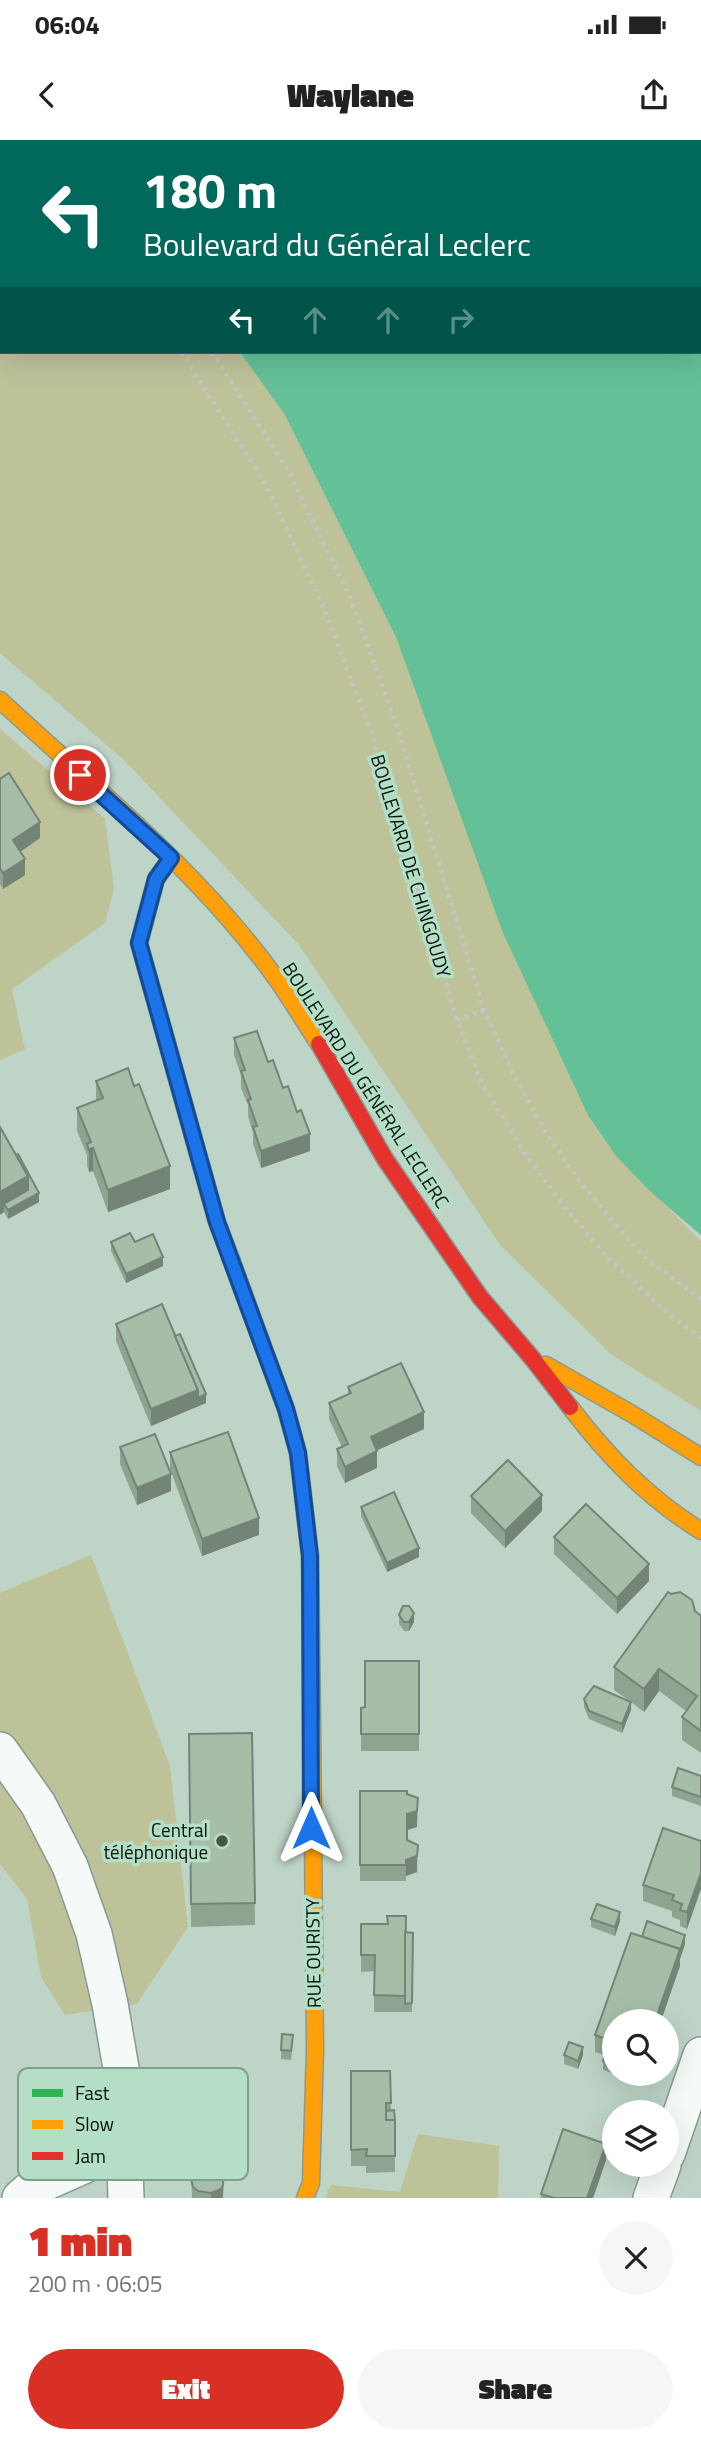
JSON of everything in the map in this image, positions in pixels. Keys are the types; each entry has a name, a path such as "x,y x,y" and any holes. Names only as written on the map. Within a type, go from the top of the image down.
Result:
{"street":[{"name":"BOULEVARD DU GÉNÉRAL LECLERC","path":"0,700 171,858 227,919 277,980 331,1063 385,1159 480,1297 532,1357 598,1444 666,1509 701,1531"},
{"name":"RUE OURISTY","path":"171,858 156,879 139,943 217,1222 286,1409 298,1453 310,1556 314,2050 311,2183 305,2198"},
{"name":"BOULEVARD DU GÉNÉRAL LECLERC","path":"532,1357 701,1457"},
{"path":"0,1750 38,1804 63,1854 94,1934 121,2068"},
{"path":"679,2119 701,2055"},
{"path":"652,2198 659,2177"},
{"path":"20,2198 29,2190 52,2180"},
{"path":"126,2180 126,2198"}],"path":[{"name":"BOULEVARD DE CHINGOUDY","path":"182,354 266,485 325,611 373,737 457,1020 482,1084 526,1155 609,1259 672,1317 701,1338"},
{"path":"213,354 289,472 352,602 397,727 484,1010 514,1075 541,1124 581,1184 644,1257 701,1299"},
{"path":"457,1020 484,1010"}],"shaded area":[{"path":"0,354 700,354 701,1235 666,1206 701,1241 701,1411 612,1355 500,1245 299,945 125,761 0,653"},
{"path":"241,354 701,354 701,1235 651,1192 616,1156 588,1115 503,933 396,637 285,415"},
{"path":"0,729 105,819 114,889 105,923 12,989 25,1049 0,1060"},
{"path":"91,1555 170,1766 188,1927 137,2004 65,2015 41,1977 27,1899 0,1864 0,1593"},
{"path":"418,2134 499,2146 498,2198 325,2198 331,2185 400,2192"}],"building":[{"path":"9,773 40,822 13,840 25,859 3,873 0,868 0,779"},
{"path":"257,1031 268,1062 273,1060 283,1088 288,1086 297,1112 301,1110 310,1134 261,1151 253,1127 257,1126 248,1100 251,1099 241,1071 245,1070 234,1038"},
{"path":"128,1068 134,1086 139,1084 170,1166 108,1190 93,1148 89,1150 87,1144 91,1142 77,1108 103,1098 96,1081"},
{"path":"0,1127 28,1176 0,1192"},
{"path":"18,1154 39,1193 8,1210 4,1204 28,1190 28,1176 16,1155"},
{"path":"130,1233 135,1242 153,1234 163,1257 126,1274 111,1242"},
{"path":"162,1304 198,1390 151,1409 116,1324"},
{"path":"180,1334 206,1394 198,1398 198,1390 175,1336"},
{"path":"401,1363 424,1412 371,1437 377,1451 345,1467 337,1449 348,1444 329,1403 351,1393 348,1387"},
{"path":"228,1432 259,1518 202,1539 170,1452"},
{"path":"155,1434 171,1474 137,1488 120,1447"},
{"path":"508,1460 542,1495 505,1531 471,1496"},
{"path":"394,1492 419,1548 387,1563 361,1507"},
{"path":"586,1504 649,1564 617,1598 554,1537"},
{"path":"668,1592 680,1592 692,1600 695,1611 701,1616 701,1731 682,1717 697,1696 659,1669 644,1689 614,1667"},
{"path":"403,1606 409,1606 414,1613 409,1622 404,1622 399,1615"},
{"path":"365,1661 419,1661 419,1734 361,1734 361,1708 365,1707"},
{"path":"594,1686 631,1702 622,1724 589,1711 584,1699"},
{"name":"Central téléphonique","path":"252,1733 255,1903 191,1904 189,1734"},
{"path":"678,1768 701,1776 701,1797 672,1787"},
{"path":"360,1791 407,1791 407,1794 418,1798 417,1811 407,1814 407,1840 418,1845 417,1856 406,1860 406,1865 360,1865"},
{"path":"663,1828 701,1841 701,1873 687,1912 680,1910 682,1904 672,1900 674,1895 643,1885"},
{"path":"597,1904 620,1912 615,1927 591,1919"},
{"path":"387,1916 406,1916 405,1996 374,1995 375,1955 361,1955 361,1924 388,1924"},
{"path":"647,1921 685,1935 680,1951 642,1937"},
{"path":"405,1932 413,1933 412,2003 405,2004"},
{"path":"631,1933 680,1949 659,2009 604,2009"},
{"path":"602,2015 602,2038 595,2035"},
{"path":"282,2034 293,2035 291,2051 281,2050"},
{"path":"569,2042 583,2047 578,2061 564,2055"},
{"path":"351,2071 390,2071 391,2103 386,2103 386,2120 395,2120 395,2156 366,2156 367,2149 351,2150"},
{"path":"394,2110 395,2120 386,2120 386,2111"},
{"path":"563,2129 602,2143 602,2155 587,2198 554,2198 541,2194"},
{"path":"191,2180 223,2180 221,2189 211,2193 198,2191 193,2187"}],"traffic: fast":[{"path":"231,1259 286,1409 298,1453 310,1556 312,1723"}],"traffic: slow":[{"path":"0,700 110,800 216,904 278,981 319,1044"},
{"path":"171,858 156,879 139,943 217,1222 231,1259"},
{"path":"546,1365 701,1457"},
{"path":"570,1407 630,1475 664,1505 701,1531"},
{"path":"305,2198 311,2183 315,2050 312,1723"}],"traffic: jam":[{"path":"319,1044 385,1159 480,1297 570,1407"}],"place":[{"name":"Central téléphonique","path":"222,1841"}],"route":[{"path":"80,775 171,858 156,879 139,943 217,1222 286,1409 298,1453 310,1556 311,1828"}]}
